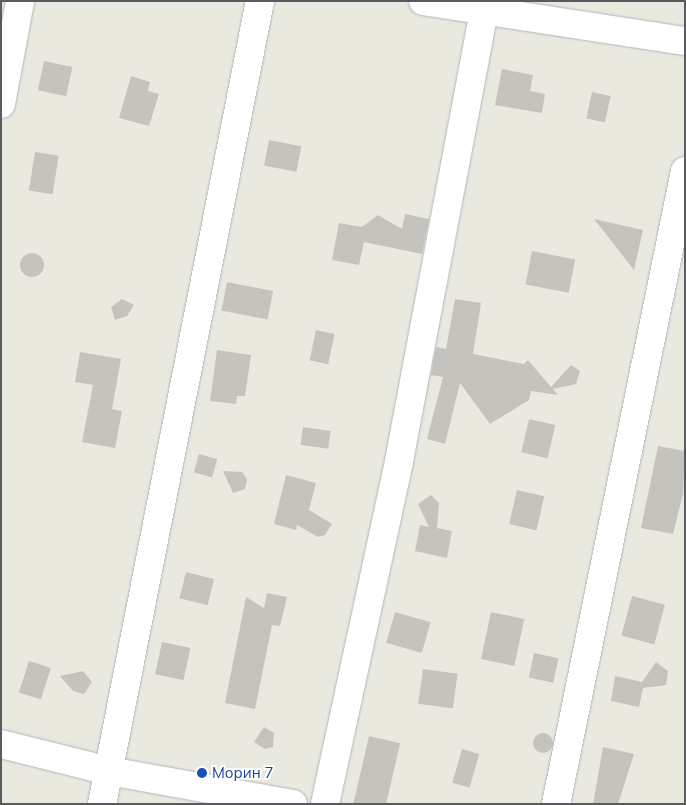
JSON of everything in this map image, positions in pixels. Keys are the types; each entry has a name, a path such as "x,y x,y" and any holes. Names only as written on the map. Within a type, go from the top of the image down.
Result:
{"street":[{"path":"1,104 20,1"},
{"path":"102,804 260,1"},
{"path":"423,1 485,5 685,41"},
{"path":"325,804 399,461 485,5"},
{"path":"556,804 685,171"},
{"path":"1,744 109,771 293,804"}],"building":[{"path":"44,61 72,67 66,96 38,90"},
{"path":"502,69 533,75 530,91 545,94 542,113 495,105"},
{"path":"131,76 150,82 148,91 159,94 149,126 119,118"},
{"path":"592,92 611,96 605,122 586,118"},
{"path":"269,140 301,146 296,172 264,166"},
{"path":"35,152 59,156 53,194 29,191"},
{"path":"405,214 429,219 422,254 364,242 359,265 332,260 339,223 362,227 378,215 402,229"},
{"path":"594,219 643,230 634,270"},
{"path":"532,251 575,259 569,293 526,284"},
{"path":"32,253 40,257 44,265 40,273 32,277 24,273 20,265 24,257"},
{"path":"227,282 273,291 268,319 221,310"},
{"path":"122,299 134,305 127,316 115,320 111,307"},
{"path":"455,299 481,303 473,354 524,364 528,360 551,387 571,365 580,371 576,384 553,389 558,395 531,391 529,400 490,424 460,383 445,444 427,439 443,377 431,375 436,347 446,349"},
{"path":"316,330 335,334 328,364 310,360"},
{"path":"217,350 251,355 245,396 237,396 236,404 210,401"},
{"path":"80,352 121,359 112,409 122,411 115,448 82,442 93,385 75,382"},
{"path":"529,419 555,425 548,458 521,452"},
{"path":"303,427 331,431 328,449 300,445"},
{"path":"658,446 685,451 683,494 673,534 641,528"},
{"path":"199,454 217,459 212,478 194,472"},
{"path":"223,471 242,472 247,479 245,489 233,493"},
{"path":"286,475 316,483 309,510 332,524 325,535 318,537 297,525 296,530 274,524"},
{"path":"517,490 544,496 536,530 509,524"},
{"path":"431,495 439,503 437,528 452,531 447,558 415,551 420,525 429,527 418,504"},
{"path":"186,572 214,579 208,605 179,598"},
{"path":"267,593 287,597 280,626 272,625 255,709 225,703 246,597 264,608"},
{"path":"632,596 665,605 654,644 621,636"},
{"path":"395,612 431,622 422,653 386,643"},
{"path":"491,612 524,619 514,666 481,659"},
{"path":"162,642 190,648 184,680 155,674"},
{"path":"534,653 558,658 553,683 529,677"},
{"path":"29,661 51,668 41,699 19,692"},
{"path":"656,662 668,671 666,685 643,688 639,707 611,701 615,676 642,682"},
{"path":"423,669 458,674 453,709 418,704"},
{"path":"83,671 92,682 84,694 73,691 60,676"},
{"path":"264,727 274,733 273,747 265,749 254,742"},
{"path":"543,733 550,736 553,743 550,750 543,753 536,750 533,743 536,736"},
{"path":"369,736 400,743 386,804 353,804"},
{"path":"603,747 634,754 618,804 593,804"},
{"path":"462,749 479,754 470,788 452,783"}],"place":[{"name":"Морин 7","path":"202,773"}]}
